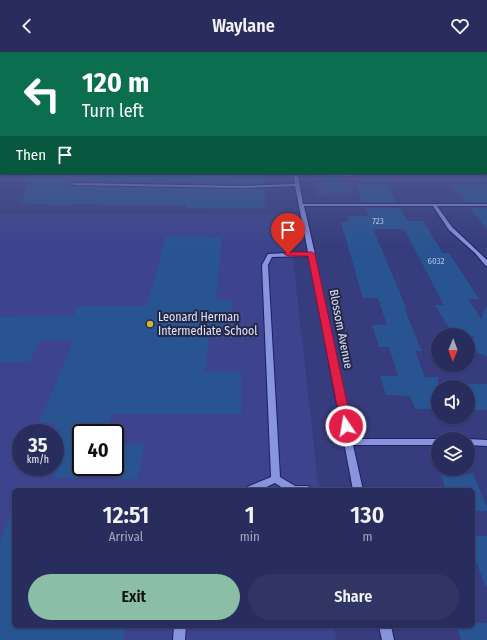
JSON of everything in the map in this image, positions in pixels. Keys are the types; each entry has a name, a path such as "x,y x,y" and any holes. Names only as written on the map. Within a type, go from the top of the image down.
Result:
{"street":[{"name":"Blossom Avenue","path":"299,193 358,488"},
{"path":"302,205 487,205"},
{"path":"434,205 453,231 472,247 487,264"},
{"path":"276,479 264,265 270,255 312,254"},
{"path":"349,442 431,442"},
{"path":"475,443 487,444"},
{"path":"255,488 276,479"},
{"path":"276,479 291,488"},
{"path":"179,640 180,628"},
{"path":"385,628 388,640"}],"shaded area":[{"path":"316,193 356,193 357,197 317,196"},
{"name":"Leonard Herman Intermediate School","path":"0,214 288,214 319,488 12,488 12,628 334,628 336,640 0,640"}],"building":[{"path":"25,193 265,193 266,209 186,208 186,205 70,204 69,206 22,203"},
{"path":"359,193 392,193 397,202 362,202"},
{"path":"459,193 487,193 487,202 466,202"},
{"path":"365,208 400,208 408,221 423,221 443,253 449,253 479,299 468,299 481,319 487,307 487,356 475,352 475,328 449,328 435,305 444,305 404,229 373,229 407,310 405,310 422,351 415,351 425,377 438,377 438,380 431,380 431,409 415,409 410,396 386,395 380,376 398,376 389,347 379,347 372,325 387,325 378,298 363,298 341,222 349,222 347,216 368,216"},
{"path":"470,208 487,208 487,229"},
{"path":"166,236 222,237 216,300 232,300 231,330 210,329 205,372 241,372 241,414 112,414 109,424 72,424 72,476 81,476 81,478 55,478 55,476 64,476 64,424 39,423 74,340 41,340 29,362 0,362 0,317 73,316 78,306 147,306"},
{"path":"475,384 487,384 487,410 475,410"},
{"path":"124,445 144,445 138,479 115,479 115,476 124,476"},
{"path":"441,476 474,476 487,507 487,511 475,511 475,488 445,488"},
{"path":"12,511 12,628 125,628 123,640 0,640 0,542"},
{"path":"475,536 487,536 487,586 485,586 475,558"},
{"path":"475,623 487,623 487,640 461,640 458,628 475,628"}],"place":[{"name":"Leonard Herman Intermediate School","path":"150,324"}],"route":[{"path":"288,254 312,254 346,426"}]}
